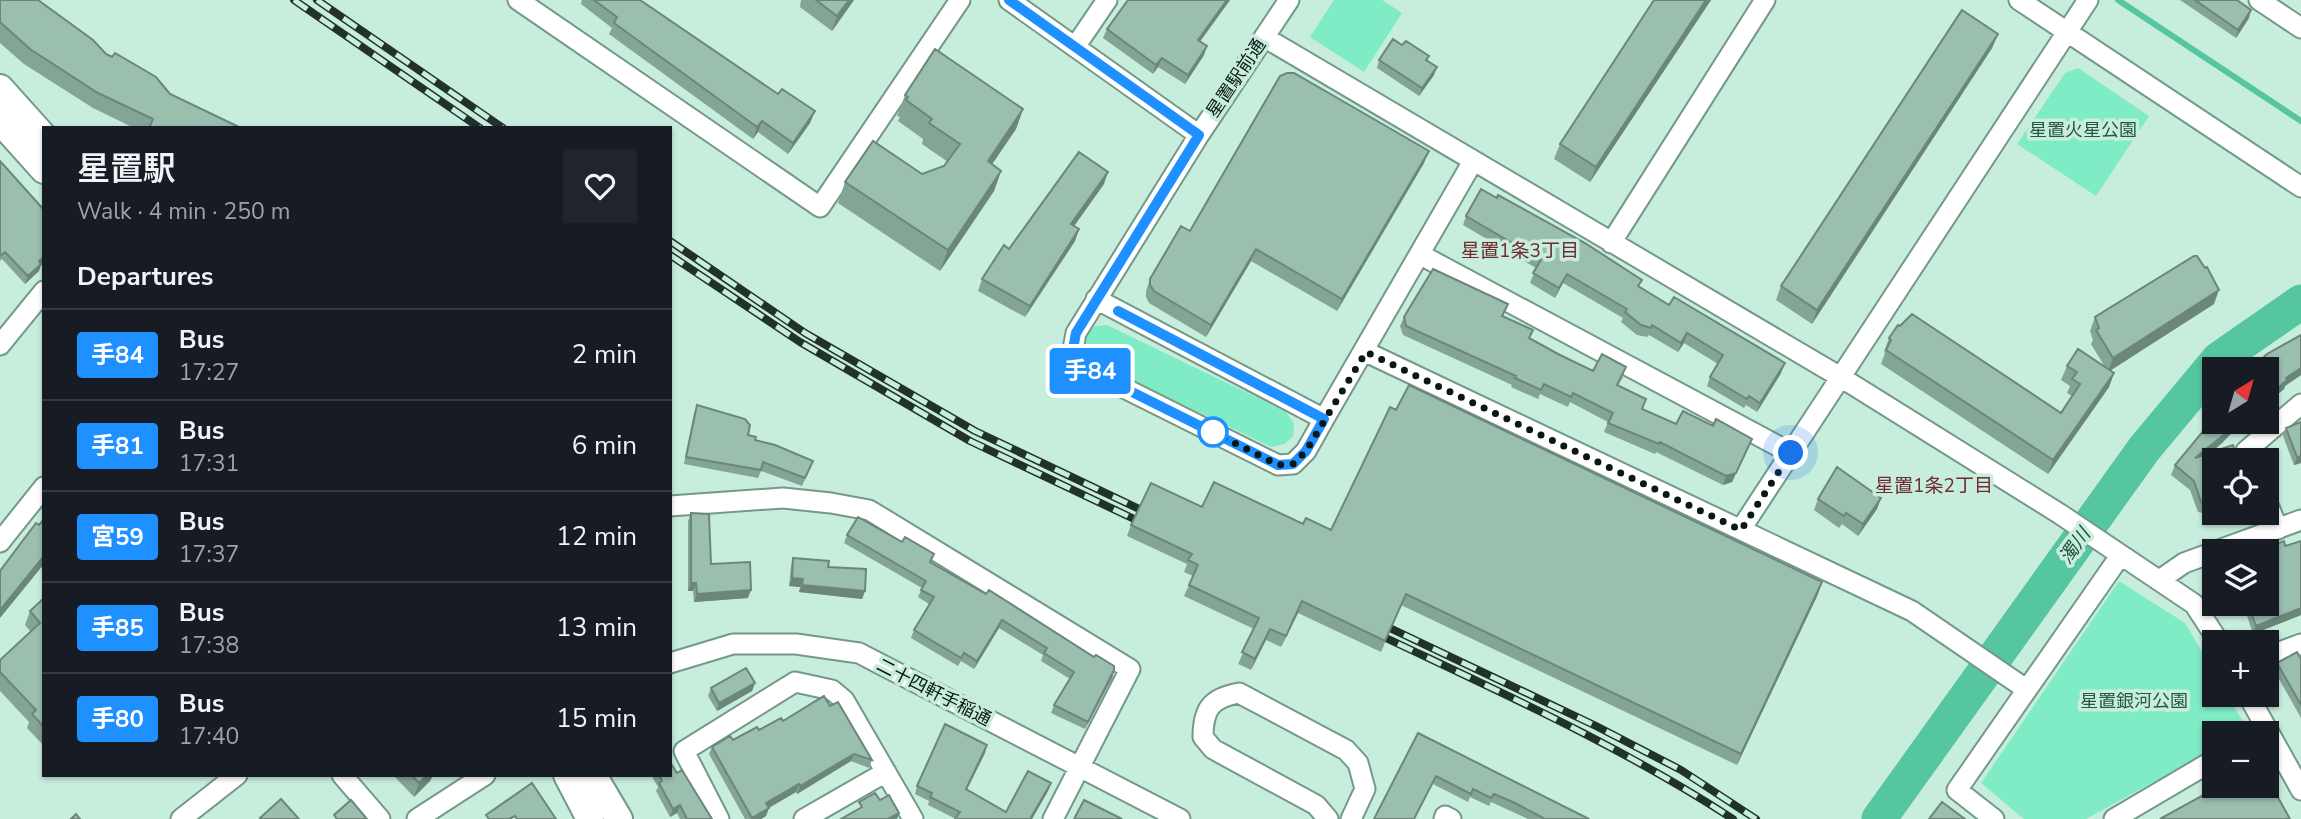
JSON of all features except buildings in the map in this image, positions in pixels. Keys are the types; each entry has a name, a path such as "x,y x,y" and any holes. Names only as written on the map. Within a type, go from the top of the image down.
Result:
{"highway":[{"path":"0,88 42,135"},
{"path":"0,121 42,168"},
{"path":"568,777 590,819"},
{"path":"594,777 619,819"}],"street":[{"path":"518,0 820,207 960,0"},
{"path":"1009,0 1199,135"},
{"path":"1075,47 1107,0"},
{"name":"星置駅前通","path":"1289,0 1199,135 1076,333 1073,349 1082,367 1278,465 1293,464 1366,352 1472,163"},
{"path":"1611,243 1765,0"},
{"path":"2019,0 2301,187"},
{"path":"1741,530 2088,0"},
{"path":"2259,0 2301,28"},
{"path":"1264,37 1472,163 1842,378 2060,514 2101,544 2161,579 2193,604 2211,630"},
{"path":"1421,255 1791,453"},
{"path":"3,337 42,293"},
{"path":"1096,299 1324,419"},
{"path":"1366,352 1912,611 2019,684"},
{"path":"2250,448 2301,404"},
{"path":"0,542 42,490"},
{"path":"672,506 783,498 869,510 1130,669 1052,819"},
{"path":"2251,539 2301,520"},
{"path":"2276,525 2278,529"},
{"path":"1994,819 1957,790 2019,684 2120,556"},
{"path":"2161,579 2184,563 2202,557"},
{"name":"二十四軒手稲通","path":"672,662 733,644 796,644 859,653 1180,819"},
{"path":"2279,653 2301,645"},
{"path":"719,819 684,751 795,682 832,690 844,700 913,819"},
{"path":"1328,819 1316,805 1213,749 1203,737 1203,718 1210,703 1223,696 1238,693 1346,750 1358,763 1366,789 1350,819"},
{"path":"2279,755 2301,790"},
{"path":"2114,819 2202,768"},
{"path":"804,819 886,772"},
{"path":"190,816 235,777"},
{"path":"344,777 380,819"},
{"path":"417,819 482,777"},
{"path":"1444,819 1445,816 1451,819"}],"green space":[{"path":"1334,0 1382,0 1402,13 1364,72 1310,37"},
{"name":"星置火星公園","path":"2078,68 2149,116 2096,196 2017,144 2065,73"},
{"path":"1107,325 1285,411 1294,423 1293,436 1285,444 1271,447 1088,359 1083,347 1085,335 1095,326"},
{"name":"星置銀河公園","path":"2119,581 2185,623 2202,652 2202,707 2234,707 2243,721 2202,721 2202,756 2086,819 2024,819 1981,783"}],"waterway":[{"path":"2118,0 2301,121"},
{"name":"濁川","path":"1879,819 2144,449 2219,359 2301,302"}],"railway":[{"path":"294,0 477,126"},
{"path":"317,0 500,126"},
{"path":"672,242 805,333 975,431 1156,517"},
{"path":"672,256 800,342 970,441 1151,527"},
{"path":"1375,621 1596,726 1681,770 1756,819"},
{"path":"1369,630 1600,742 1733,819"}],"bus line":[{"name":"手84","path":"1009,0 1199,135 1076,333 1073,349 1082,367 1278,465 1293,464 1306,451 1324,419 1118,311"}],"district":[{"name":"星置1条3丁目","path":"1520,251"},
{"name":"星置1条2丁目","path":"1934,486"}],"route":[{"path":"1213,432 1278,465 1293,464 1306,451 1366,352 1741,530 1791,453"}]}
